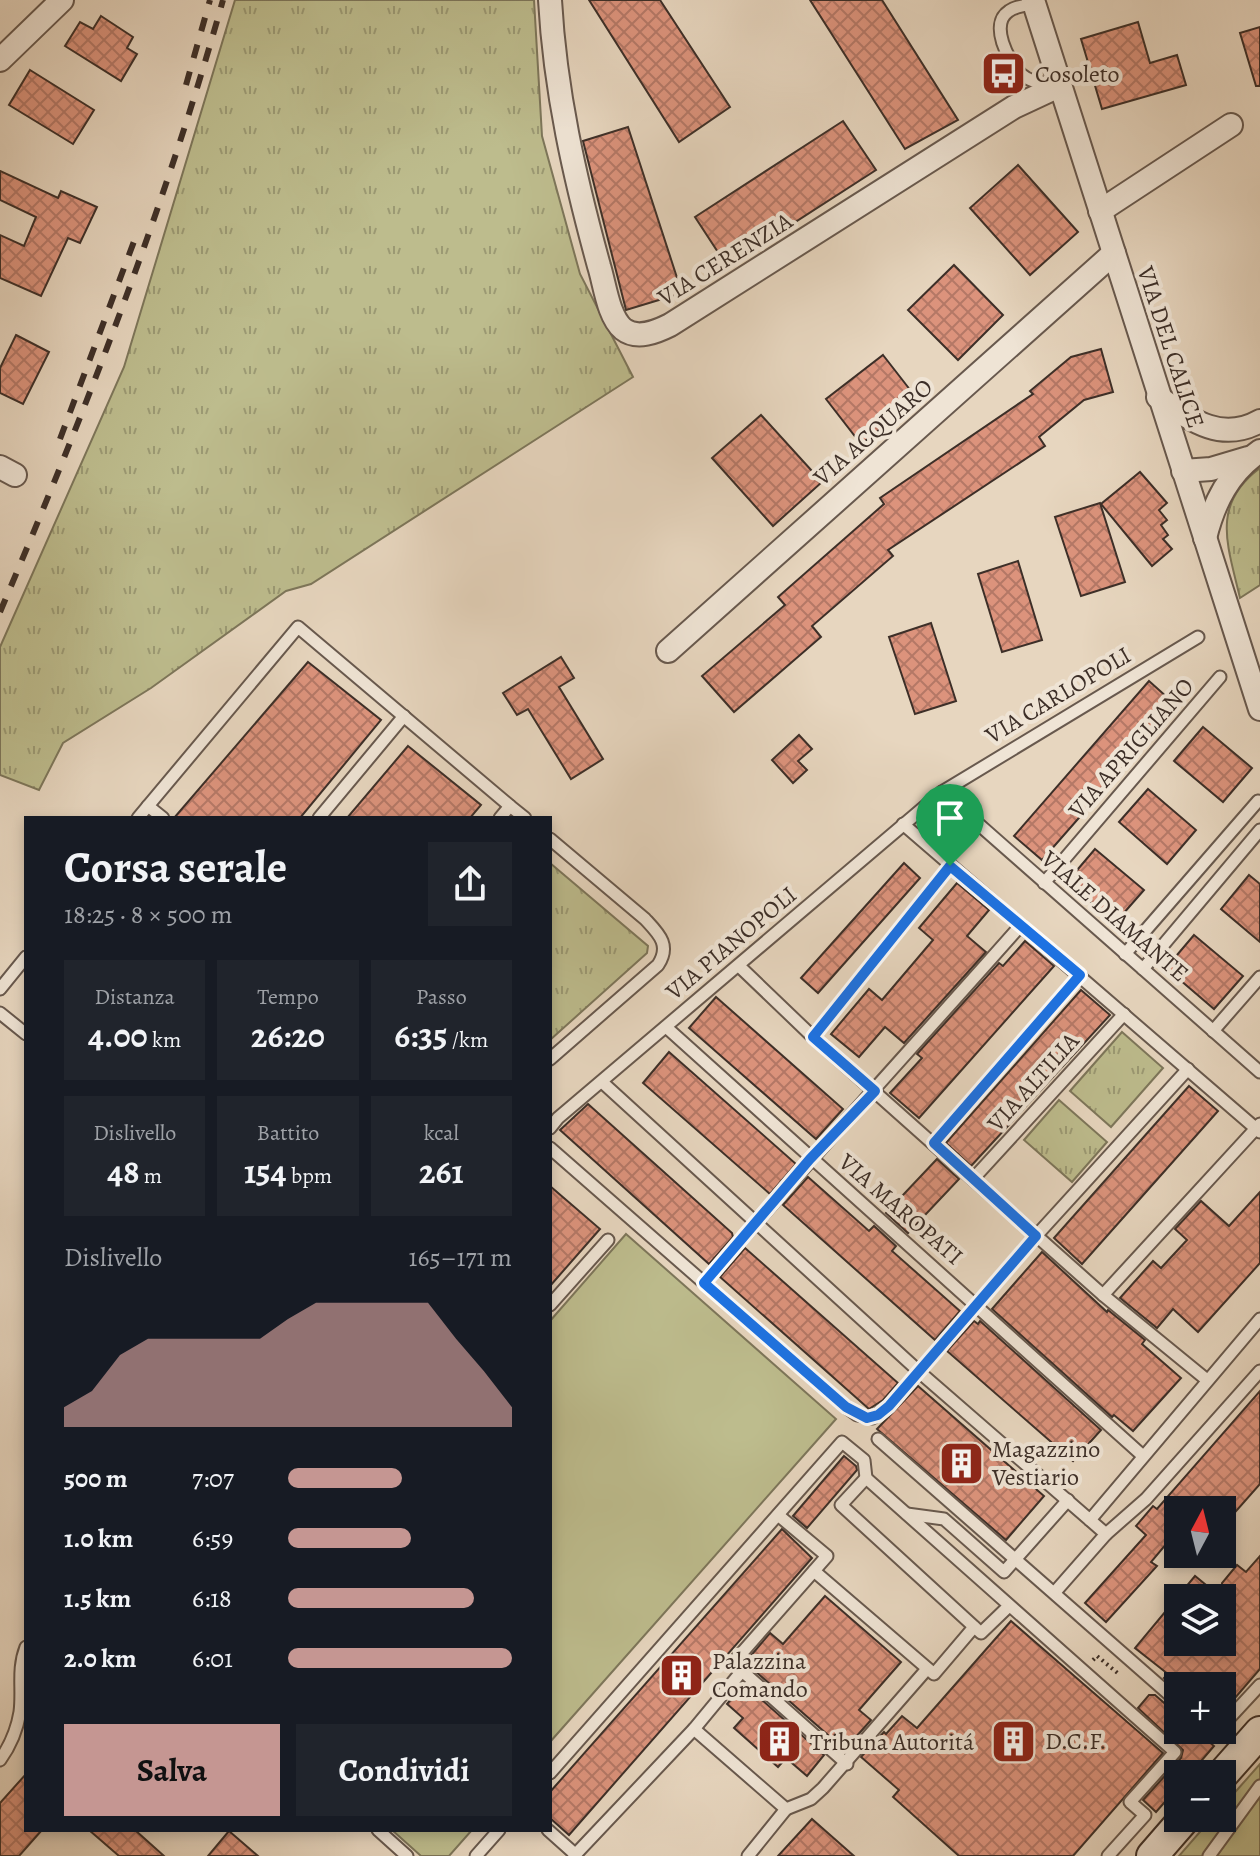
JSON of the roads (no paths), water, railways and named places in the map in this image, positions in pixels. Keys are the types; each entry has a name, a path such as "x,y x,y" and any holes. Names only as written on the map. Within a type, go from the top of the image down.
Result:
{"street":[{"path":"0,60 62,0"},
{"name":"VIA CERENZIA","path":"550,0 565,123 577,184 611,308 621,327 637,334 654,332 670,325 1014,107 1059,86"},
{"name":"VIA DEL CALICE","path":"1033,2 1260,709"},
{"path":"1100,211 1231,125"},
{"name":"VIA ACQUARO","path":"668,651 1114,253"},
{"path":"1158,397 1191,419 1228,431"},
{"path":"1180,461 1197,440 1247,428 1260,421"},
{"path":"1180,461 1221,467 1256,454"},
{"path":"1205,538 1222,490 1256,454"},
{"path":"1235,1760 1260,1732"},
{"path":"1152,1856 1173,1832"}],"lane":[{"path":"1033,2 1006,12 1000,23 1001,35 1021,74 1037,83 1059,86"},
{"path":"140,816 298,627 522,816"},
{"name":"VIA CARLOPOLI","path":"942,792 1198,637"},
{"name":"VIA APRIGLIANO","path":"1044,883 1220,677"},
{"path":"321,816 404,716"},
{"name":"VIA PIANOPOLI","path":"552,1126 942,792"},
{"name":"VIALE DIAMANTE","path":"942,792 1260,1072"},
{"path":"1125,954 1258,801"},
{"path":"148,806 160,816"},
{"path":"502,816 510,806"},
{"path":"903,824 1259,1128 1103,1295"},
{"path":"1234,829 1250,842"},
{"path":"1143,969 1260,830"},
{"path":"552,841 645,919 659,933 665,945 658,965 552,1057"},
{"path":"813,1037 950,866"},
{"path":"704,1283 810,1159 875,1091 1021,925"},
{"path":"0,989 24,959"},
{"path":"739,966 813,1037 1036,1236 1207,1380"},
{"path":"934,1143 1080,975"},
{"path":"1213,1031 1260,977"},
{"path":"0,1013 24,1032"},
{"name":"VIA ALTILIA","path":"973,1179 1124,1014"},
{"name":"VIA MAROPATI","path":"666,1027 1143,1456"},
{"path":"552,1150 846,1407 867,1418 883,1412 1036,1236 1188,1069"},
{"path":"602,1082 919,1371 1106,1534"},
{"path":"552,1303 608,1240"},
{"path":"1090,1520 1260,1319"},
{"path":"1055,1592 1106,1534 1146,1499 1260,1371"},
{"path":"878,1439 1164,1689"},
{"path":"552,1771 842,1442 864,1460 866,1478 1175,1752 1130,1802 1145,1815 1108,1856"},
{"path":"866,1478 841,1505 974,1627 981,1633 1009,1606"},
{"path":"906,1514 944,1519 1004,1572 1068,1500"},
{"path":"778,1515 827,1556 733,1663 847,1764"},
{"path":"814,1571 934,1674 974,1627"},
{"path":"0,1760 17,1722 19,1672 24,1654"},
{"path":"748,1856 786,1809 811,1799 847,1764 927,1669"},
{"path":"550,1832 574,1855 694,1729 742,1671"},
{"path":"1236,1711 1260,1685"},
{"path":"694,1729 786,1809"},
{"path":"1209,1856 1260,1786"},
{"path":"380,1832 407,1856"},
{"path":"484,1853 498,1832"}],"railway":[{"path":"186,85 210,0"},
{"path":"0,612 121,310 175,156 223,0"},
{"path":"60,439 136,236"}],"place":[{"name":"Cosoleto","path":"1004,74"},
{"name":"Magazzino Vestiario","path":"961,1463"},
{"name":"Palazzina Comando","path":"681,1675"},
{"name":"D.C.F.","path":"1014,1741"},
{"name":"Tribuna Autoritá","path":"779,1742"}]}
